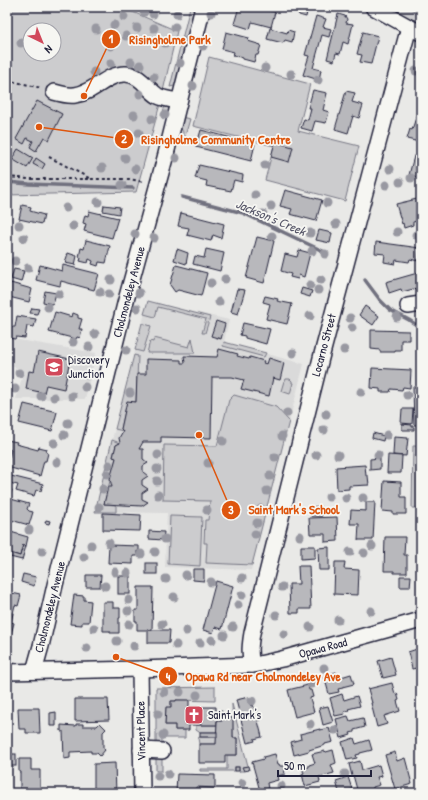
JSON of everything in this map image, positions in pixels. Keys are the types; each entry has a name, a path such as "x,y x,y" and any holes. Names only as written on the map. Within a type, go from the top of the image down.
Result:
{"street":[{"name":"Cholmondeley Avenue","path":"34,671 125,304 203,7"},
{"path":"373,7 415,30"},
{"name":"Locarno Street","path":"252,665 249,656 252,633 321,358 415,30"},
{"path":"54,92 71,95 82,94 111,77 130,74 136,76 159,96 179,101"},
{"name":"Opawa Road","path":"7,672 252,665 282,659 421,620"},
{"name":"Vincent Place","path":"140,669 142,793"},
{"path":"141,750 162,751"}],"path":[{"path":"7,81 54,92"},
{"path":"49,157 90,178"},
{"path":"7,177 29,179 129,178 157,185"}],"shaded area":[{"path":"7,7 121,7 177,31 160,104 136,192 7,195"},
{"path":"190,7 197,7 178,85 170,87"},
{"path":"388,7 408,7 421,15 421,24"},
{"path":"209,57 310,84 298,131 359,146 345,201 265,180 274,146 193,126"},
{"path":"165,106 172,108 169,119 161,117"},
{"path":"181,117 190,119 183,143 181,142 183,132 179,125"},
{"path":"148,301 229,320 224,342 304,364 251,570 165,567 167,513 95,512"},
{"path":"148,301 210,317 205,333 202,333 206,319 158,307 155,317 144,314"},
{"path":"142,323 151,326 143,352 135,350"},
{"name":"Discovery Junction","path":"7,338 96,353 85,399 16,399 24,370 7,365"},
{"path":"154,338 189,347 192,338 195,353 147,353 150,341 153,342"},
{"path":"224,342 266,353 264,357 223,346"},
{"path":"134,355 138,356 136,402 127,402 121,429 123,431 115,429"},
{"path":"286,379 290,379 293,383 290,394 281,391"},
{"path":"234,395 276,407 289,421 252,565 206,563 207,543 204,543 205,520 208,520 210,501 163,500 164,445 217,446 229,400"},
{"path":"112,440 120,443 116,445 113,457 116,458 104,504 116,505 116,512 95,512"},
{"path":"413,446 421,446 421,508 412,508"},
{"path":"170,516 202,517 200,566 168,564"},
{"path":"215,687 215,701 171,701 171,707 166,708 165,725 175,725 175,730 185,730 185,738 162,738 162,748 156,748 156,688"},
{"path":"232,704 248,766 243,767 244,771 239,771 239,767 235,767 235,771 200,771 200,769 227,769 227,755 237,755 237,738 233,738"},
{"path":"196,725 217,725 217,732 199,732 196,730"},
{"path":"217,737 216,744 199,744 198,738"},
{"path":"156,754 162,754 162,771 156,771"}],"building":[{"path":"239,7 255,7 275,12 271,27 252,22 250,29 234,24"},
{"path":"300,7 308,7 306,17 299,15 297,11"},
{"path":"338,14 345,16 347,19 346,23 353,24 348,44 343,42 340,54 336,53 334,61 327,59"},
{"path":"316,16 326,19 323,27 331,29 329,37 322,35 313,68 321,70 319,80 303,75 309,56 305,55"},
{"path":"270,28 287,33 288,30 294,32 292,42 285,40 283,43 267,39"},
{"path":"226,32 249,38 248,41 261,45 254,62 233,55 234,52 222,49"},
{"path":"363,32 378,36 371,64 360,62 362,55 357,54"},
{"path":"421,83 421,97 417,96"},
{"path":"313,90 327,93 323,110 329,112 326,123 315,121 312,131 301,128 304,119 308,120 311,108 308,108"},
{"path":"346,91 355,93 352,102 363,105 359,118 353,116 348,133 335,129"},
{"path":"37,101 62,114 49,140 44,137 36,151 30,147 33,141 27,138 24,144 16,139"},
{"path":"417,114 421,115 421,139 419,142 407,139 410,129 412,130"},
{"path":"201,130 255,144 251,161 196,147"},
{"path":"275,142 293,147 289,162 271,157"},
{"path":"18,149 33,158 27,168 12,159"},
{"path":"414,156 421,158 421,166 418,177 409,175"},
{"path":"36,158 45,164 42,169 33,164"},
{"path":"199,165 243,175 242,182 234,180 231,191 206,186 207,181 195,178"},
{"path":"285,190 322,200 316,221 290,214 292,209 280,206"},
{"path":"421,198 421,218 413,222 413,225 404,228 396,204"},
{"path":"22,205 31,207 30,211 44,215 42,224 19,219"},
{"path":"104,205 120,207 119,214 103,211"},
{"path":"89,211 118,218 112,238 84,231 86,224 83,223 85,215 88,216"},
{"path":"181,213 224,224 221,238 213,235 211,241 187,235 189,228 178,226"},
{"path":"319,230 332,233 330,243 316,240"},
{"path":"257,237 274,241 264,283 246,278"},
{"path":"86,240 110,246 106,263 99,262 98,266 92,264 93,261 89,259 88,263 80,261 81,258 79,257 81,248 84,249"},
{"path":"376,242 420,248 418,261 410,259 409,262 396,260 395,264 384,262 385,254 375,253"},
{"path":"177,249 188,253 186,264 174,260"},
{"path":"206,249 224,253 220,271 193,264 195,256 204,258"},
{"path":"299,250 310,253 304,277 299,275 298,279 290,277 291,274 281,271 285,254 297,257"},
{"path":"68,253 77,256 75,265 65,263"},
{"path":"40,265 62,271 63,265 99,274 94,290 61,281 60,286 36,280"},
{"path":"176,265 207,273 201,296 178,290 175,292 170,285"},
{"path":"14,269 24,271 21,282 11,279"},
{"path":"421,272 421,287 402,292 401,289 389,293 386,282"},
{"path":"7,282 32,289 29,302 9,297 9,301 7,300"},
{"path":"302,288 312,291 310,297 300,294"},
{"path":"237,289 245,290 238,314 231,312"},
{"path":"45,291 56,293 53,304 43,302"},
{"path":"265,296 278,299 277,301 292,304 287,324 266,319 270,304 263,302"},
{"path":"365,306 379,316 373,325 359,315"},
{"path":"32,308 39,309 37,314 30,313"},
{"path":"55,312 72,317 73,313 78,315 78,318 82,319 79,329 82,329 80,338 77,337 76,339 49,332"},
{"path":"17,316 36,319 34,327 27,326 25,338 8,338 10,327 15,327"},
{"path":"216,321 225,324 221,339 211,336"},
{"path":"243,323 270,329 266,344 240,335"},
{"path":"371,330 409,331 409,340 401,340 401,350 395,350 395,352 380,352 380,350 371,349"},
{"path":"219,349 238,354 237,356 249,359 250,357 264,361 263,363 267,364 269,358 284,363 280,380 273,378 269,396 241,389 244,380 232,377 212,377 211,438 161,437 161,442 143,442 139,449 143,449 143,459 148,463 143,466 143,472 148,476 142,480 142,485 148,489 142,493 142,499 148,502 142,506 104,504 108,487 112,487 110,479 116,458 113,457 116,445 120,443 119,438 123,431 121,429 127,401 136,402 137,374 146,374 146,359 181,360 181,363 185,363 184,356 217,357"},
{"path":"38,352 70,359 64,389 46,385 44,393 26,389 29,371 34,372"},
{"path":"372,368 411,370 410,388 403,387 402,390 391,389 390,392 380,392 380,389 371,388"},
{"path":"413,387 421,387 421,425 414,425"},
{"path":"24,404 57,412 52,431 19,423"},
{"path":"402,409 413,409 412,424 401,423"},
{"path":"402,424 412,425 414,430 402,430"},
{"path":"373,433 384,436 383,441 372,438"},
{"path":"394,437 408,438 406,456 393,455"},
{"path":"7,440 38,450 39,447 47,449 46,452 48,453 46,461 44,461 40,476 7,467 7,457 9,458 11,450 7,449"},
{"path":"388,455 402,456 401,473 387,473"},
{"path":"380,458 380,469 370,470 370,459"},
{"path":"365,465 369,485 349,486 349,489 337,490 336,467"},
{"path":"11,476 43,484 41,491 36,490 34,496 16,491 18,485 9,483"},
{"path":"384,481 401,482 401,497 406,497 406,514 393,514 393,512 382,511"},
{"path":"7,489 12,490 10,495 7,494"},
{"path":"7,498 29,504 27,509 33,512 29,525 7,519 7,511 10,505 7,504"},
{"path":"366,502 375,502 373,540 358,540 359,524 350,524 351,510 366,511"},
{"path":"321,506 322,516 311,516 310,507"},
{"path":"103,513 141,515 140,531 103,530"},
{"path":"337,517 338,541 325,542 325,534 310,534 309,518"},
{"path":"46,520 50,521 49,524 45,523"},
{"path":"7,531 28,537 26,546 23,545 20,556 10,553 10,557 7,556"},
{"path":"149,531 164,532 163,540 149,539"},
{"path":"419,531 421,531 421,566 418,565"},
{"path":"385,537 405,537 404,555 407,555 407,573 384,571"},
{"path":"23,545 26,546 22,560 10,557 10,553 20,556"},
{"path":"109,545 139,546 139,552 137,551 137,556 133,556 133,564 108,563"},
{"path":"301,546 315,546 315,558 301,559"},
{"path":"329,547 329,570 319,570 318,548"},
{"path":"335,562 345,562 344,569 359,570 358,595 334,594"},
{"path":"146,563 157,563 157,574 146,574"},
{"path":"298,566 309,566 311,609 299,609 299,613 290,613 289,584 299,584"},
{"path":"193,569 204,569 204,581 193,580"},
{"path":"23,574 36,577 34,586 21,582"},
{"path":"86,575 101,575 100,587 86,587"},
{"path":"118,576 130,576 130,594 118,594"},
{"path":"400,576 411,576 410,587 400,587"},
{"path":"216,581 233,586 222,629 215,627 213,633 203,630"},
{"path":"138,587 153,587 152,630 137,630 135,610 138,610"},
{"path":"7,592 21,595 18,606 15,605 11,622 14,623 11,634 7,633"},
{"path":"74,595 84,596 84,600 91,601 89,622 82,622 82,625 70,624"},
{"path":"103,602 113,602 113,608 120,608 119,633 103,631"},
{"path":"148,630 170,630 169,643 148,643"},
{"path":"420,648 421,667 412,669 408,652"},
{"path":"391,657 396,675 383,678 378,661"},
{"path":"336,672 338,678 351,674 354,684 338,689 339,692 329,694 324,676"},
{"path":"392,683 395,694 397,693 399,700 397,701 400,711 384,716 387,724 377,727 368,689"},
{"path":"308,685 313,697 310,698 314,712 295,717 288,690"},
{"path":"342,694 344,700 357,696 360,706 348,709 349,710 344,712 345,714 335,716 330,698"},
{"path":"249,697 251,706 253,705 255,709 257,709 261,720 258,721 262,737 247,743 236,700"},
{"path":"75,699 108,699 109,720 75,721"},
{"name":"Saint Mark's","path":"189,700 189,707 216,707 216,711 222,711 222,721 217,721 217,725 189,725 189,730 175,730 175,725 165,725 166,707 171,707 171,701"},
{"path":"328,706 333,722 323,725 319,708"},
{"path":"18,708 39,708 40,733 26,733 26,729 19,729"},
{"path":"56,712 56,726 50,726 50,713"},
{"path":"348,716 350,721 363,718 365,727 354,730 354,732 350,733 351,735 341,738 336,719"},
{"path":"8,718 8,743 7,743"},
{"path":"222,718 233,718 233,738 237,738 237,755 225,755 225,763 199,763 199,744 216,744 217,721 222,721"},
{"path":"100,723 106,729 103,732 103,748 105,750 100,756 97,753 91,753 91,751 70,752 70,758 64,759 63,731 61,731 61,725 76,726 76,724 83,724 83,726 97,726"},
{"path":"329,728 333,742 294,755 291,742 301,739 300,734"},
{"path":"200,732 217,732 217,737 200,737"},
{"path":"354,738 356,744 369,740 372,750 356,755 357,758 347,760 342,742"},
{"path":"333,750 336,763 331,765 334,773 319,777 320,782 305,786 302,774 304,773 302,769 315,763 312,754"},
{"path":"395,752 397,761 405,758 412,784 395,789 385,755"},
{"path":"7,754 16,754 16,766 7,766"},
{"path":"275,754 278,764 283,766 285,774 277,776 278,780 267,783 268,789 260,791 252,762"},
{"path":"19,759 31,759 31,770 40,770 40,789 37,789 37,793 20,793"},
{"path":"360,761 362,770 379,765 382,776 377,777 380,785 373,787 373,789 367,791 367,793 358,793 349,764"},
{"path":"115,763 116,793 94,793 94,764"},
{"path":"248,766 249,770 244,771 242,767"},
{"path":"235,767 239,767 239,771 235,771"},
{"path":"177,774 215,775 215,788 196,787 196,792 176,792"},
{"path":"348,777 352,789 350,790 351,793 334,793 339,792 336,781"}],"waterway":[{"name":"Jackson's Creek","path":"7,182 133,188"},
{"name":"Jackson's Creek","path":"182,197 243,213 327,253"},
{"name":"Jackson's Creek","path":"365,280 380,300 390,310 421,328"}],"place":[{"name":"Risingholme Park","path":"84,96"},
{"name":"Risingholme Community Centre","path":"39,127"},
{"name":"Discovery Junction","path":"54,367"},
{"name":"Saint Mark's School","path":"199,435"},
{"name":"Opawa Rd near Cholmondeley Ave","path":"116,657"},
{"name":"Saint Mark's","path":"194,715"}]}
